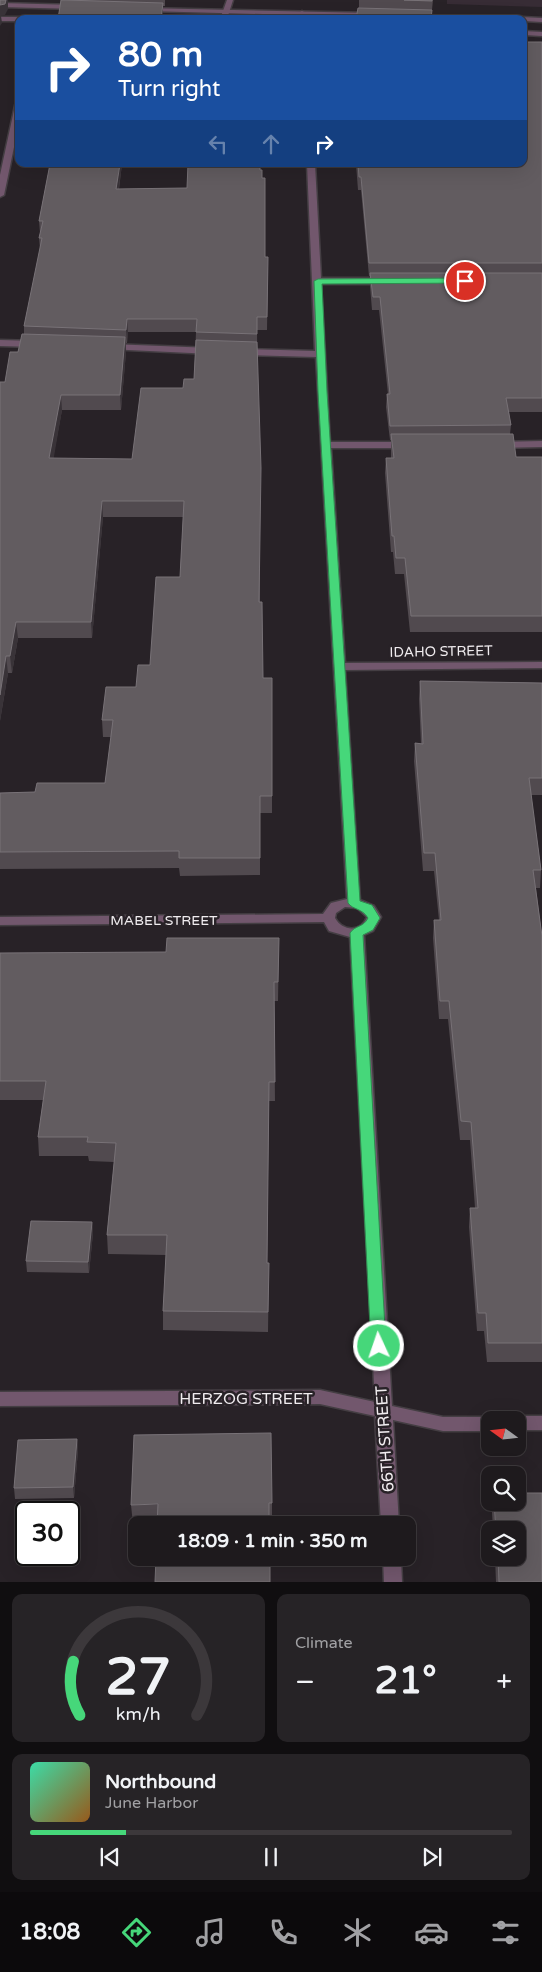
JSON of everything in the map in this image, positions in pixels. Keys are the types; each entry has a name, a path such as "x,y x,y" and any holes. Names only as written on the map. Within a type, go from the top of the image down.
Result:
{"street":[{"path":"137,9 224,15 230,0"},
{"path":"0,5 88,7"},
{"path":"0,19 15,19"},
{"path":"527,19 542,20"},
{"path":"527,33 542,34"},
{"path":"0,195 15,122"},
{"path":"311,167 354,903"},
{"path":"318,281 398,281"},
{"path":"0,342 50,344"},
{"path":"100,346 321,354"},
{"path":"483,445 542,444"},
{"path":"327,445 414,445"},
{"name":"IDAHO STREET","path":"340,667 542,665"},
{"path":"354,903 368,908 374,918 369,927 356,933 348,933 334,928 328,918 329,912 335,906 354,903"},
{"name":"MABEL STREET","path":"0,921 328,918"},
{"name":"66TH STREET","path":"356,933 389,1516"},
{"name":"HERZOG STREET","path":"0,1399 320,1397 443,1424 481,1424"},
{"path":"526,1424 542,1423"},
{"path":"392,1566 393,1582"}],"shaded area":[{"path":"447,0 542,0 542,7 447,4"}],"building":[{"path":"0,0 6,0 5,4 0,5"},
{"path":"61,0 163,3 162,15 59,15"},
{"path":"358,8 432,10 431,15 357,15"},
{"path":"527,42 542,42 542,263 369,263 361,177 359,177 358,167 527,167"},
{"path":"49,167 120,167 116,189 187,188 188,167 260,167 262,178 265,178 265,257 268,257 267,317 257,317 257,334 196,332 197,319 127,319 126,330 24,326 42,238 39,238 43,221 39,221"},
{"path":"370,273 542,273 542,398 506,398 511,425 390,426 387,394 390,394 380,297 373,297"},
{"path":"22,334 125,337 120,395 61,395 49,458 132,459 141,388 183,388 184,379 194,379 196,340 257,342 261,468 259,602 262,602 263,678 272,678 272,796 260,796 260,858 179,858 179,851 0,852 0,793 35,792 37,783 105,783 113,720 102,720 106,687 136,687 138,665 150,665 156,577 180,577 184,501 102,501 91,622 16,622 10,656 6,656 0,695 0,382 5,382 10,352 18,352"},
{"path":"391,434 513,434 516,457 542,457 542,616 411,616 405,558 396,558 394,536 392,536 386,458 394,458"},
{"path":"420,681 542,683 542,778 529,778 541,870 533,870 542,936 542,1343 488,1343 486,1313 478,1313 470,1208 478,1208 471,1122 461,1121 449,1001 440,1001 434,920 441,920 435,853 424,853 415,743 423,744"},
{"path":"167,938 279,938 278,982 274,982 275,1082 269,1082 268,1312 163,1311 167,1235 107,1235 116,1143 87,1142 88,1137 38,1137 46,1081 0,1081 0,953 166,952"},
{"path":"31,1221 92,1222 88,1262 26,1261"},
{"path":"271,1433 272,1503 269,1503 269,1516 157,1516 158,1504 131,1505 134,1435"},
{"path":"77,1439 73,1487 14,1488 18,1440"},
{"path":"526,1493 542,1493 542,1582 499,1582 498,1566 526,1566 526,1521 495,1521 495,1511 526,1511"},
{"path":"156,1566 270,1566 270,1582 155,1582"}],"route":[{"path":"379,1346 356,933 369,927 373,923 374,918 368,908 354,903 330,491 322,392 318,281 465,281"}]}
